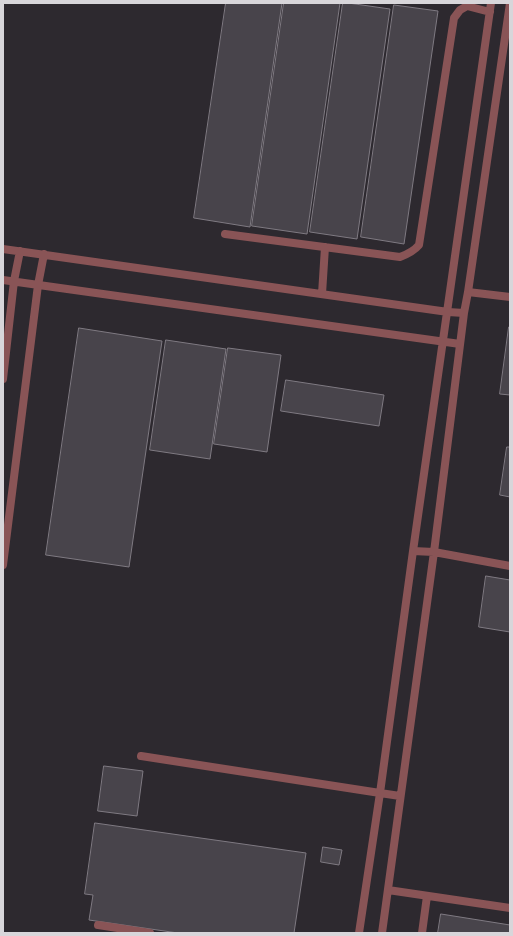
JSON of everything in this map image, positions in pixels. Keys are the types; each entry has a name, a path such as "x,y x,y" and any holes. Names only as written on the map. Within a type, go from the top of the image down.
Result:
{"lane":[{"path":"359,933 491,3"},
{"path":"382,933 434,552 464,313 510,3"},
{"path":"225,234 400,256 415,249 419,245 454,18 460,10 467,6 490,12"},
{"path":"322,294 325,247"},
{"path":"3,248 448,312 464,313"},
{"path":"3,379 14,282 20,251"},
{"path":"3,565 38,285 44,254"},
{"path":"3,280 460,344"},
{"path":"468,292 510,297"},
{"path":"413,551 434,552 510,566"},
{"path":"141,756 400,796"},
{"path":"388,890 510,908"},
{"path":"422,933 427,896"},
{"path":"98,925 150,933"}],"building":[{"path":"226,3 282,3 250,227 194,218"},
{"path":"284,3 340,3 307,234 252,226"},
{"path":"343,3 390,9 357,239 310,232"},
{"path":"394,5 438,11 404,244 361,237"},
{"path":"510,327 510,395 500,394"},
{"path":"79,328 162,341 129,567 46,555"},
{"path":"166,340 226,349 210,459 150,450"},
{"path":"228,348 281,355 267,452 214,444"},
{"path":"286,380 384,395 379,426 281,411"},
{"path":"507,447 510,447 510,497 500,495"},
{"path":"486,576 510,580 510,632 479,627"},
{"path":"104,766 143,771 137,816 98,811"},
{"path":"95,823 306,853 294,933 178,933 89,920 93,895 85,894"},
{"path":"323,847 342,850 339,865 321,862"},
{"path":"441,914 510,925 510,933 438,933"}]}
